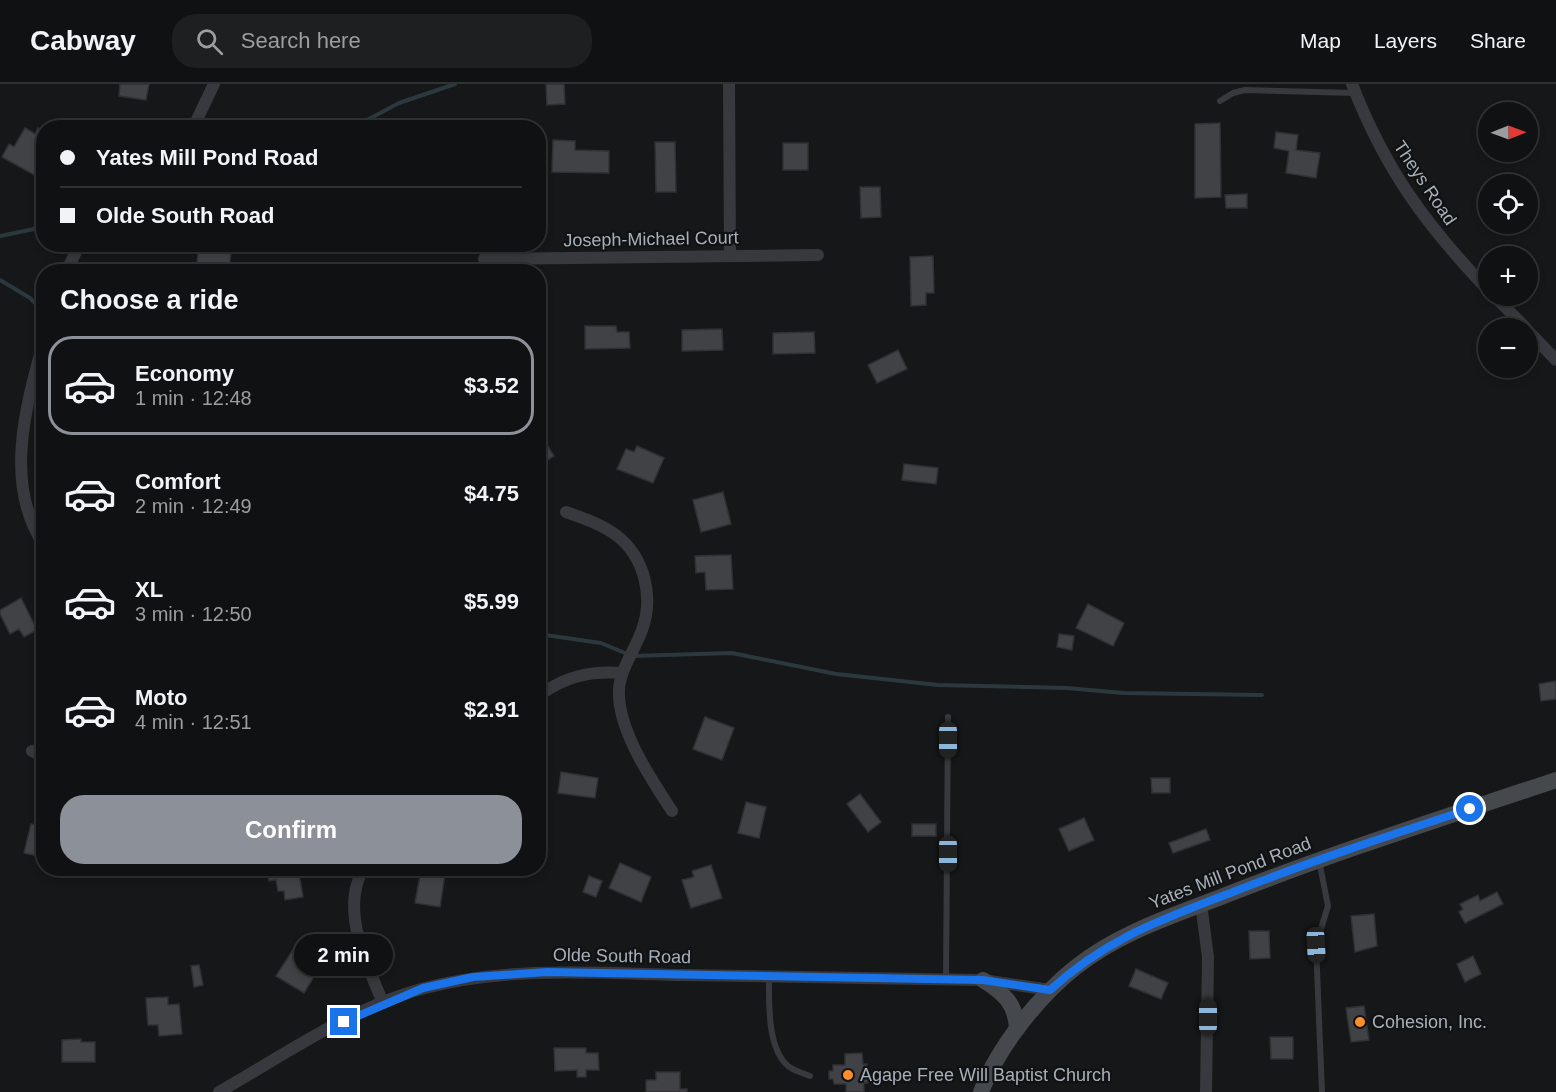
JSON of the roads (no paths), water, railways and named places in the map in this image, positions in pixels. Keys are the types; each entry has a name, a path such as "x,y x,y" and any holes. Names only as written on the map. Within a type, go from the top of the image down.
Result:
{"street":[{"path":"197,120 214,84"},
{"path":"729,84 730,256"},
{"name":"Theys Road","path":"1354,88 1370,129 1416,209 1478,279"},
{"name":"Joseph-Michael Court","path":"484,259 818,255"},
{"path":"1504,306 1515,318"},
{"path":"1538,341 1556,360"},
{"path":"36,375 24,428 21,462 25,506 36,533"},
{"path":"566,512 599,524 618,536 636,556 645,576 648,603 643,629 622,673 619,691 622,714 634,746 672,811"},
{"path":"546,691 575,675 597,672 622,673"},
{"path":"32,751 36,753"},
{"name":"Yates Mill Pond Road","path":"981,1092 1017,1029 1050,990 1075,967 1105,946 1153,923 1319,860 1556,780"},
{"path":"361,876 355,893 355,922 367,963 383,1003"},
{"path":"1201,904 1208,957 1206,1092"},
{"name":"Olde South Road","path":"219,1092 344,1022 383,1003 423,988 473,977 547,972 946,979 983,980 1050,990"},
{"path":"983,980 1000,990 1010,1001 1017,1029"}],"lane":[{"path":"1220,101 1233,93 1245,90 1354,88"},
{"path":"946,979 948,717"},
{"path":"1319,860 1328,906 1316,945 1322,1092"},
{"path":"769,976 770,1018 779,1052 787,1066 810,1076"}],"waterway":[{"path":"367,120 399,103 455,84"},
{"path":"0,236 36,229"},
{"path":"0,280 36,304"},
{"path":"546,635 601,643 632,656 732,653 836,674 938,685 1067,688 1123,693 1262,695"}],"place":[{"name":"Cohesion, Inc.","path":"1360,1022"},
{"name":"Agape Free Will Baptist Church","path":"848,1075"}]}
